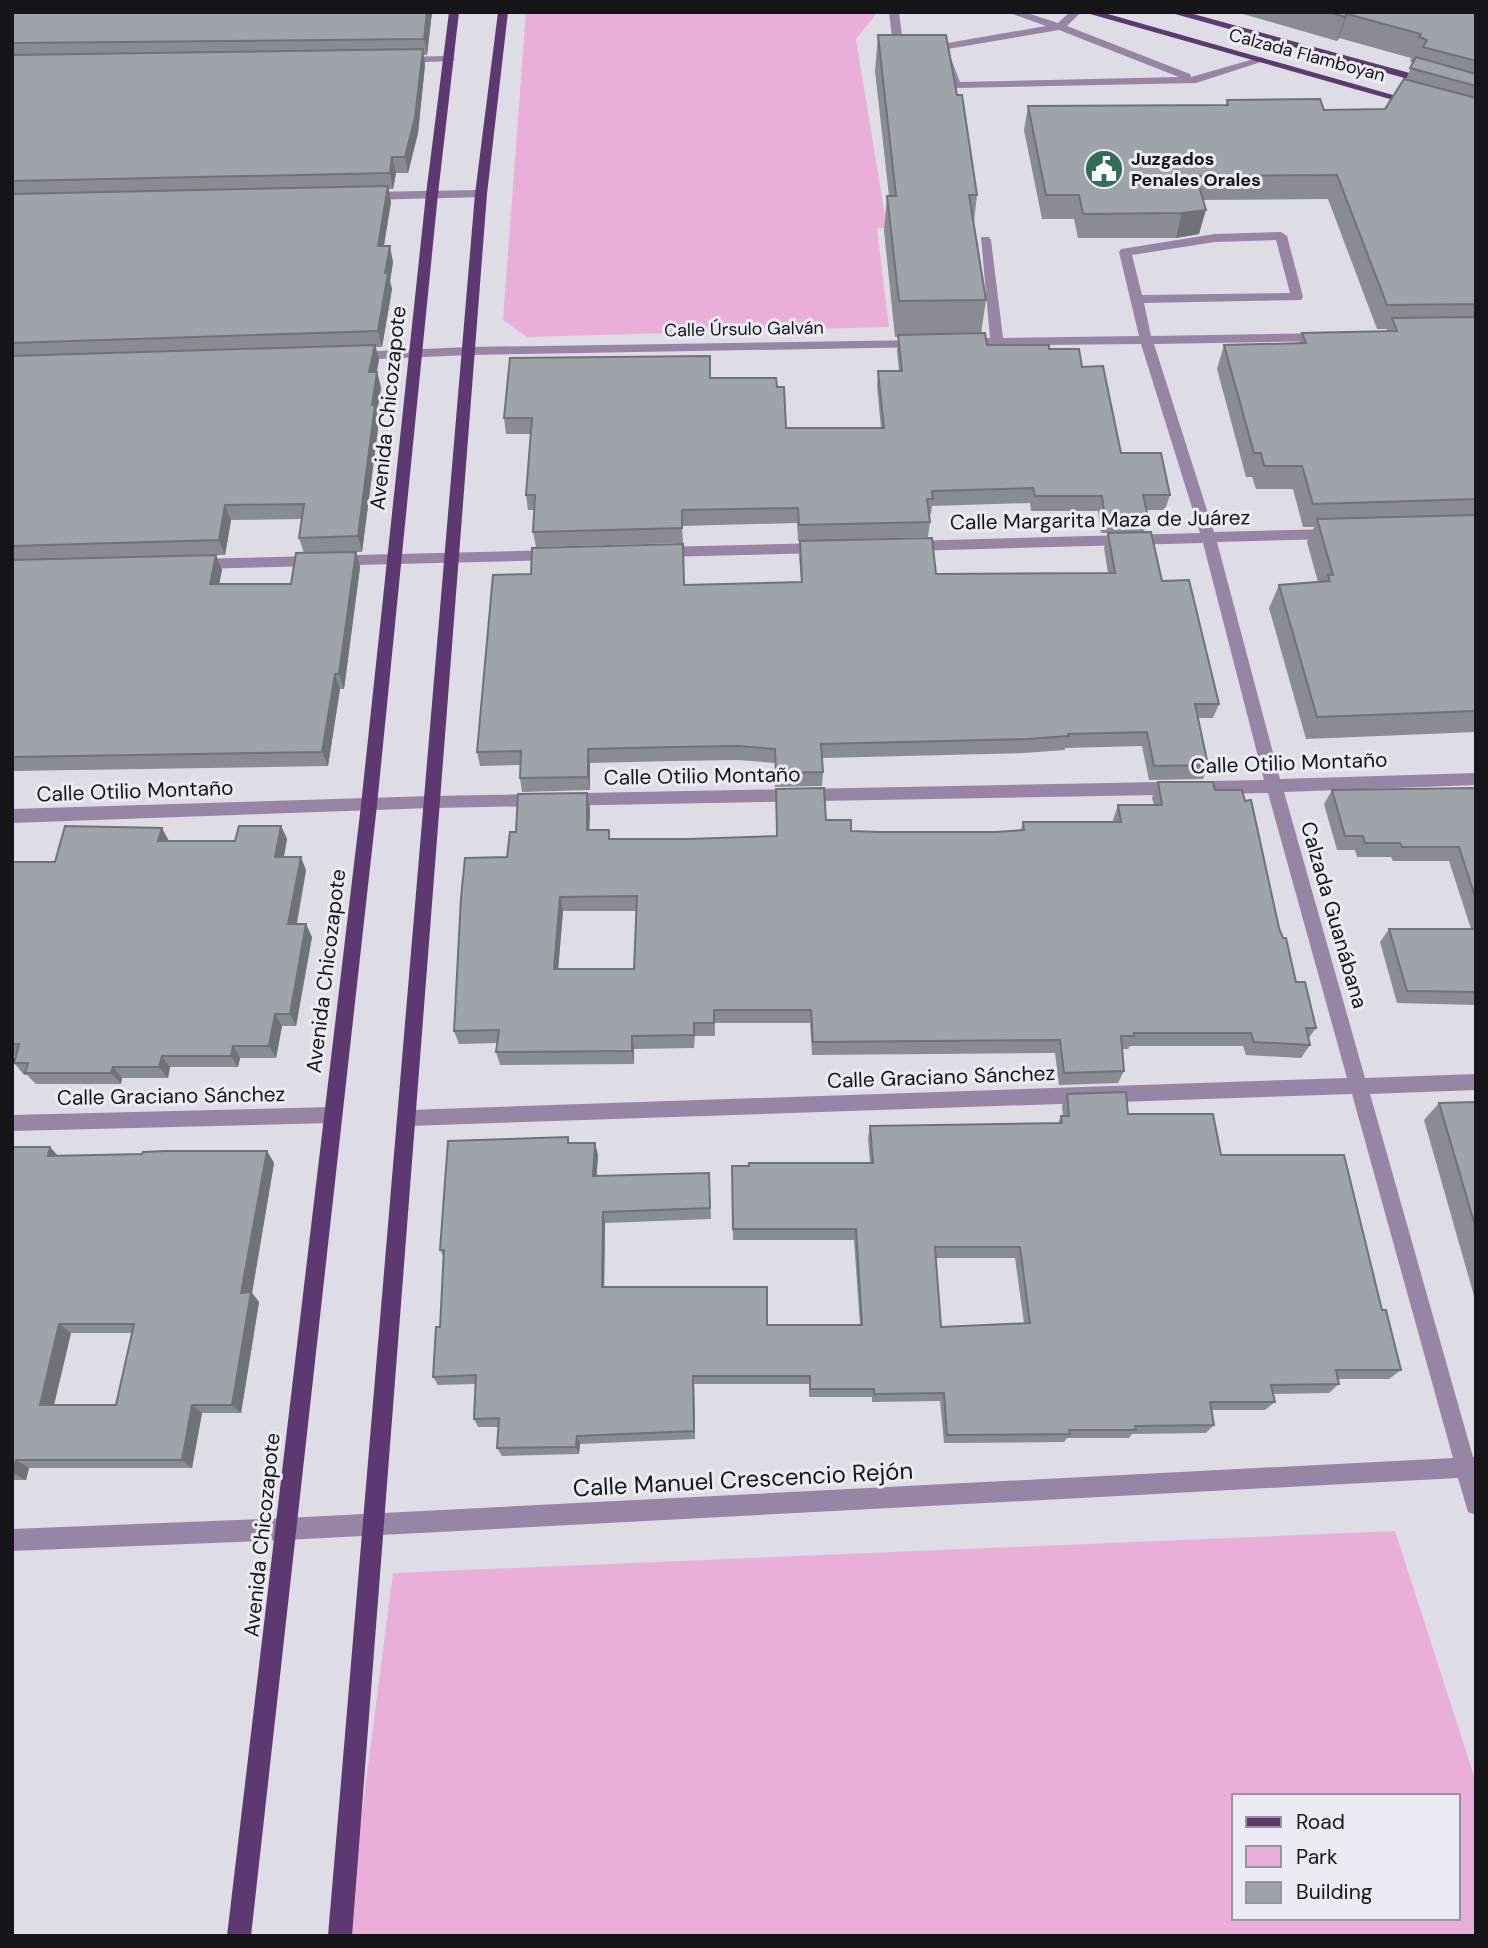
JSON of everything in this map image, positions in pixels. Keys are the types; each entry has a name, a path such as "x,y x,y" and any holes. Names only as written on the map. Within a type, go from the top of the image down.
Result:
{"main road":[{"name":"Avenida Chicozapote","path":"239,1936 331,1115 369,805 432,194 454,12"},
{"path":"340,1936 454,557 481,194 503,12"},
{"name":"Calzada Flamboyan","path":"1088,12 1422,105"},
{"name":"Calzada Flamboyan","path":"1174,12 1476,95"}],"street":[{"path":"894,12 898,47 942,47 1060,27 1076,12"},
{"path":"1012,12 1060,27 1196,80"},
{"path":"942,47 956,85 1196,80 1261,60"},
{"path":"395,60 449,59"},
{"path":"348,196 481,194"},
{"name":"Calzada Guanábana","path":"1135,299 1297,297 1281,236 1215,238 1125,252 1135,299 1146,340 1209,538 1274,786 1358,1086 1471,1468 1476,1504"},
{"path":"985,240 997,342"},
{"name":"Calle Úrsulo Galván","path":"346,356 469,351 1338,336"},
{"name":"Calle Margarita Maza de Juárez","path":"887,546 1342,534"},
{"path":"650,552 831,548"},
{"path":"177,565 396,561 566,554"},
{"name":"Calle Otilio Montaño","path":"12,816 432,802 1274,786 1476,779"},
{"name":"Calle Graciano Sánchez","path":"408,1118 1476,1082"},
{"name":"Calle Graciano Sánchez","path":"12,1123 331,1115"},
{"name":"Calle Manuel Crescencio Rejón","path":"12,1540 286,1529 1471,1468"}],"green space":[{"path":"526,12 878,12 856,39 887,228 877,228 889,327 527,337 503,320"},
{"path":"1395,1531 1476,1782 1476,1936 346,1936 393,1573"}],"building":[{"path":"12,12 427,12 424,39 12,43"},
{"path":"1329,12 1476,12 1476,61 1423,47 1427,40 1419,37 1421,34 1347,14 1345,17"},
{"path":"878,35 946,35 957,95 962,95 977,195 969,195 986,300 899,301 887,196 896,196"},
{"path":"423,49 415,117 405,157 392,157 390,173 12,181 12,55"},
{"path":"1416,57 1476,74 1476,86 1410,68"},
{"path":"1404,79 1476,98 1476,304 1387,305 1337,175 1196,176 1206,210 1182,213 1083,214 1079,195 1046,195 1028,106 1228,105 1227,100 1320,99 1324,110 1385,109"},
{"path":"388,186 378,246 390,246 378,331 12,343 12,194"},
{"path":"1476,317 1476,499 1313,504 1302,466 1264,466 1261,453 1254,453 1224,345 1306,343 1302,333 1397,331 1392,318"},
{"path":"985,333 987,345 1049,345 1049,349 1079,349 1082,367 1103,366 1121,453 1161,453 1170,495 1143,495 1148,517 1105,518 1102,496 1035,496 1033,488 932,491 933,499 927,499 930,522 799,525 798,508 682,510 682,528 533,532 535,495 526,495 532,418 504,418 510,358 710,356 710,378 776,378 777,387 784,387 786,428 884,428 878,371 902,371 898,335"},
{"path":"375,345 369,372 377,372 372,405 375,405 358,536 299,538 304,504 225,505 219,540 12,546 12,356"},
{"path":"1476,515 1476,711 1317,717 1279,585 1330,581 1328,575 1333,575 1317,519"},
{"path":"1151,532 1162,581 1189,580 1219,704 1195,704 1208,765 1154,766 1147,732 1068,734 1069,736 1027,739 821,744 823,772 776,773 775,749 738,746 671,747 588,749 588,777 520,778 521,751 477,752 493,575 531,574 532,548 683,544 684,585 802,582 800,541 932,538 936,574 1115,573 1108,533"},
{"path":"356,552 339,674 335,674 322,752 12,757 12,560 216,555 210,584 291,584 296,553"},
{"path":"1158,782 1213,782 1215,790 1242,790 1245,801 1251,800 1279,928 1283,938 1286,938 1296,982 1305,982 1316,1028 1306,1028 1310,1045 1254,1042 1251,1033 1134,1033 1134,1036 1121,1036 1124,1071 1064,1073 1060,1040 813,1042 811,1010 714,1010 714,1023 694,1023 694,1035 632,1036 632,1051 496,1052 499,1030 454,1031 465,858 507,857 510,832 516,832 518,794 587,793 587,830 609,830 609,839 777,836 776,789 824,788 826,820 851,820 851,831 996,832 1024,830 1023,822 1121,822 1118,805 1162,805","holes":["637,896 634,969 554,969 560,897"]},
{"path":"1476,788 1476,900 1459,847 1402,847 1400,843 1365,843 1363,836 1345,836 1332,790"},
{"path":"65,826 162,828 158,841 235,841 239,826 281,826 275,857 301,857 288,924 306,924 290,1014 275,1014 269,1046 233,1046 231,1056 162,1056 159,1067 113,1067 111,1073 25,1073 28,1063 14,1063 19,1044 12,1044 12,862 55,862"},
{"path":"1389,929 1476,929 1476,992 1407,991"},
{"path":"1126,1092 1128,1114 1213,1114 1221,1155 1344,1155 1382,1310 1386,1310 1401,1370 1336,1370 1339,1384 1271,1385 1275,1402 1210,1402 1214,1425 1135,1426 1136,1430 1069,1430 1070,1434 947,1435 944,1393 874,1394 874,1389 810,1389 810,1376 693,1376 694,1431 577,1436 576,1447 497,1448 499,1418 474,1419 476,1375 433,1377 436,1327 440,1327 444,1250 440,1250 448,1141 568,1137 568,1143 595,1143 593,1176 709,1173 710,1208 603,1212 602,1287 767,1287 767,1325 862,1325 856,1229 733,1229 732,1166 749,1166 749,1163 873,1163 870,1126 1062,1123 1061,1116 1069,1116 1067,1094","holes":["935,1247 1020,1247 1030,1323 941,1327"]},
{"path":"1476,1102 1476,1229 1439,1103"},
{"path":"12,1147 50,1147 48,1156 165,1151 267,1151 241,1293 251,1292 232,1405 192,1405 182,1460 16,1460 12,1473","holes":["59,1324 134,1324 116,1405 40,1405"]}],"place":[{"name":"Juzgados Penales Orales","path":"1104,169"}]}
